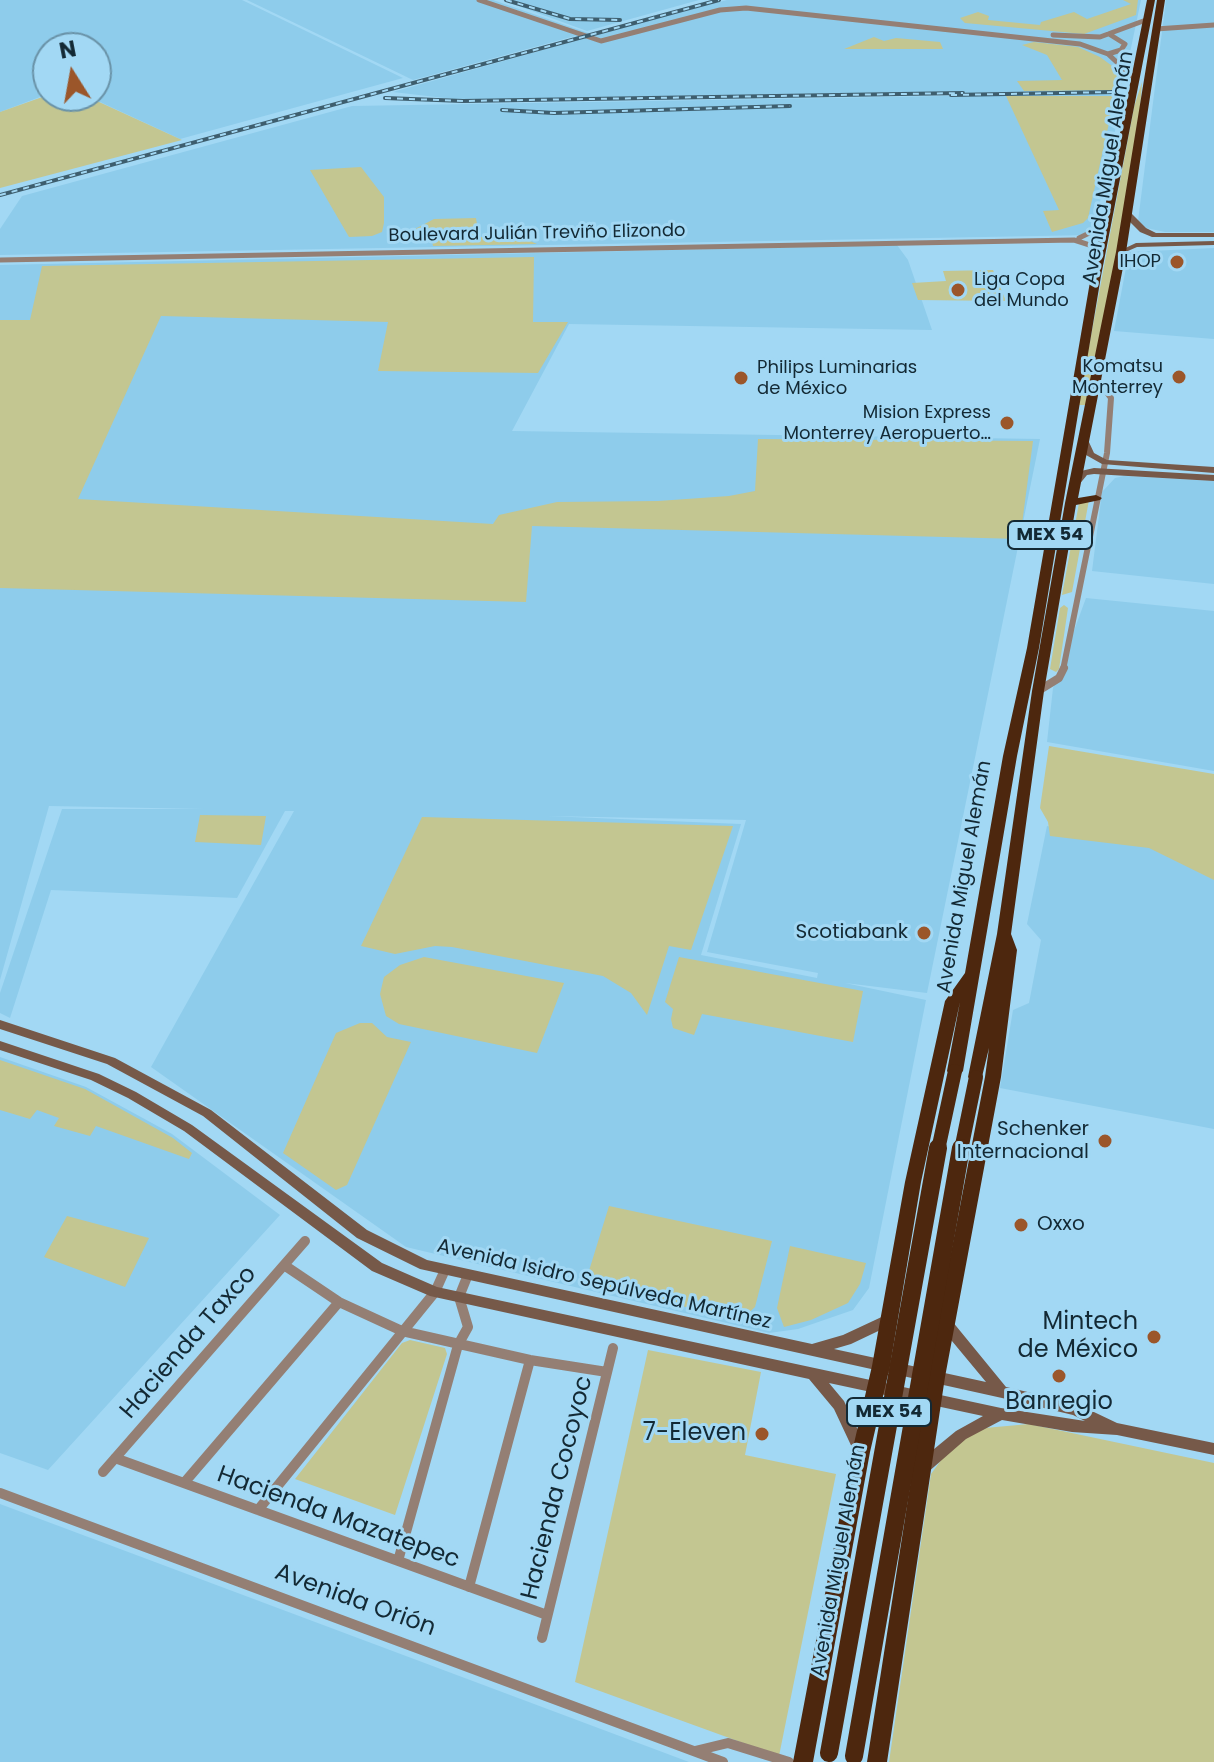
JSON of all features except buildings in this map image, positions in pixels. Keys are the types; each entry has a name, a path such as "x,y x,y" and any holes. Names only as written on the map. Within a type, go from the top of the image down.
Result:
{"highway":[{"name":"Avenida Miguel Alemán","path":"853,1759 948,1213 1004,934 1038,691 1074,485 1121,252 1153,24 1151,0"},
{"name":"Avenida Miguel Alemán","path":"828,1758 1106,225 1136,80 1161,0"},
{"path":"1071,503 1096,498"},
{"path":"877,1762 936,1377 993,1077 1010,950 1004,934"},
{"path":"803,1762 863,1443 877,1388 913,1182 952,1001 972,974"},
{"path":"895,1292 902,1301 916,1307 950,1306"},
{"path":"863,1443 890,1429 907,1433 923,1459"}],"main road":[{"path":"1127,214 1143,230 1155,235 1214,240"},
{"path":"1121,252 1136,245 1214,240"},
{"path":"1084,440 1090,455 1104,467 1214,478"},
{"path":"1074,485 1084,473 1104,467 1214,470"},
{"name":"Avenida Isidro Sepúlveda Martínez","path":"0,1024 111,1061 207,1113 362,1234 403,1257 444,1272 1075,1409 1117,1429"},
{"name":"Avenida Isidro Sepúlveda Martínez","path":"0,1045 95,1077 132,1095 188,1128 377,1267 435,1292 1001,1414 1072,1426 1117,1429"},
{"path":"810,1350 846,1340 888,1320"},
{"path":"947,1325 1002,1392"},
{"path":"813,1374 839,1405 863,1443"},
{"path":"923,1459 1001,1414"},
{"path":"1117,1429 1214,1449"}],"street":[{"path":"479,0 603,40 720,10 746,8 1038,36 1100,37 1153,24 1214,23"},
{"path":"489,0 518,12"},
{"path":"1108,54 1121,50 1125,44 1109,34"},
{"path":"1038,36 1096,48 1108,54 1136,80"},
{"path":"1096,48 1100,37"},
{"name":"Boulevard Julián Treviño Elizondo","path":"1074,240 1106,225"},
{"name":"Boulevard Julián Treviño Elizondo","path":"0,260 1074,240 1102,249"},
{"path":"1038,691 1059,678 1067,664 1104,467 1111,398 1097,379"},
{"name":"Hacienda Taxco","path":"103,1472 305,1241"},
{"path":"284,1265 339,1302 402,1331 530,1360 607,1372"},
{"path":"258,1510 435,1292 444,1272"},
{"path":"398,1561 458,1345 468,1323 459,1297 467,1277"},
{"path":"184,1483 339,1302"},
{"name":"Hacienda Cocoyoc","path":"542,1638 613,1348"},
{"path":"469,1587 530,1360"},
{"name":"Hacienda Mazatepec","path":"115,1458 547,1615"},
{"name":"Avenida Orión","path":"0,1493 723,1762"},
{"name":"Avenida Orión","path":"695,1751 728,1743 789,1762"}],"shaded area":[{"path":"0,0 242,0 403,78 180,139 112,108 112,32 32,32 32,100 0,112"},
{"path":"247,0 493,0 594,35 727,0 1141,0 1122,91 461,100 393,92 582,39 575,36 413,80"},
{"path":"502,0 699,0 587,31"},
{"path":"1166,0 1214,0 1214,232 1165,232 1146,228 1138,221"},
{"path":"1123,93 1093,235 0,255 0,229 22,196 352,106"},
{"path":"897,245 908,260 932,330 569,324 512,431 1040,439 927,993 845,983 926,1000 869,1288 853,1310 798,1329 769,1333 406,1247 151,1067 294,811 285,811 237,898 51,890 10,1018 0,1013 0,993 62,809 204,809 49,806 0,980 0,265","holes":["547,816 746,820 707,952 818,973 817,978 701,955 741,824"]},
{"path":"1214,248 1214,339 1114,331 1129,252"},
{"path":"1115,478 1214,481 1214,584 1092,571 1102,492"},
{"path":"1086,598 1214,611 1214,771 1047,742 1053,688"},
{"path":"1047,826 1151,841 1214,872 1214,1129 1000,1088 1013,1010 1029,1003 1041,940 1027,924"},
{"path":"0,1057 86,1087 172,1134 280,1215 48,1470 0,1453"},
{"path":"0,1504 689,1762 0,1762"}],"green space":[{"path":"1123,0 1138,0 1136,15 1084,34 965,23 960,18 978,12 989,16 988,20 1040,25 1041,22 1074,12 1087,19 1131,4"},
{"path":"874,37 884,41 896,38 940,42 943,49 844,49"},
{"path":"1034,42 1078,47 1100,57 1123,74 1121,90 1024,91 1017,81 1062,80 1047,55 1022,45"},
{"path":"1142,82 1138,138 1120,241 1087,405 1078,405 1134,107"},
{"path":"1006,96 1115,96 1088,218 1083,223 1052,232 1043,211 1059,210"},
{"path":"32,101 32,112 112,112 112,108 182,140 0,188 0,112"},
{"path":"361,167 384,197 384,223 382,232 372,236 349,237 310,170"},
{"path":"476,218 479,237 523,238 537,244 433,246 432,241 419,237 413,230 434,219"},
{"path":"534,257 533,322 568,322 538,373 378,371 388,322 161,316 78,499 493,524 499,515 557,502 658,501 755,491 758,439 1033,441 1020,539 532,526 526,602 0,588 0,320 30,320 42,266"},
{"name":"Liga Copa del Mundo","path":"993,270 1006,301 918,300 912,283 946,281 943,271"},
{"path":"1089,500 1072,592 1062,595 1079,503"},
{"path":"1064,605 1068,608 1056,672 1050,669 1060,608"},
{"path":"1049,746 1214,774 1214,880 1149,848 1050,836 1048,822 1040,808"},
{"path":"200,815 266,816 261,845 195,842"},
{"path":"422,817 733,826 691,950 669,946 647,1015 631,993 603,976 452,947 435,946 395,954 361,946"},
{"path":"424,957 564,983 537,1053 399,1024 386,1016 380,994 384,977 400,965"},
{"path":"679,957 863,991 853,1042 702,1014 694,1035 673,1028 673,1009 665,1002"},
{"path":"360,1023 372,1023 387,1037 411,1042 347,1185 336,1190 283,1153 336,1033"},
{"path":"0,1060 85,1089 173,1138 192,1153 189,1159 96,1126 90,1136 54,1126 59,1118 37,1110 30,1119 0,1110"},
{"path":"609,1206 772,1241 755,1307 741,1320 593,1285 588,1274"},
{"path":"67,1216 149,1238 125,1287 44,1257"},
{"path":"790,1246 866,1263 860,1284 848,1303 811,1320 784,1327 777,1308"},
{"path":"410,1340 445,1348 447,1354 395,1515 295,1479 402,1343"},
{"path":"648,1350 761,1372 745,1455 836,1474 779,1756 575,1682"},
{"path":"1029,1424 1214,1463 1214,1762 889,1762 931,1474 952,1445 985,1428"}],"railway":[{"path":"506,0 570,19 620,20"},
{"path":"0,195 719,0"},
{"path":"951,95 1115,92"},
{"path":"385,98 463,101 963,93"},
{"path":"502,110 554,113 790,106"}],"place":[{"name":"IHOP","path":"1177,262"},
{"name":"Liga Copa del Mundo","path":"958,290"},
{"name":"Komatsu Monterrey","path":"1179,377"},
{"name":"Philips Luminarias de México","path":"741,378"},
{"name":"Mision Express Monterrey Aeropuerto…","path":"1007,423"},
{"name":"Scotiabank","path":"924,933"},
{"name":"Schenker Internacional","path":"1105,1141"},
{"name":"Oxxo","path":"1021,1225"},
{"name":"Mintech de México","path":"1154,1337"},
{"name":"Banregio","path":"1059,1376"},
{"name":"7-Eleven","path":"762,1434"}]}
